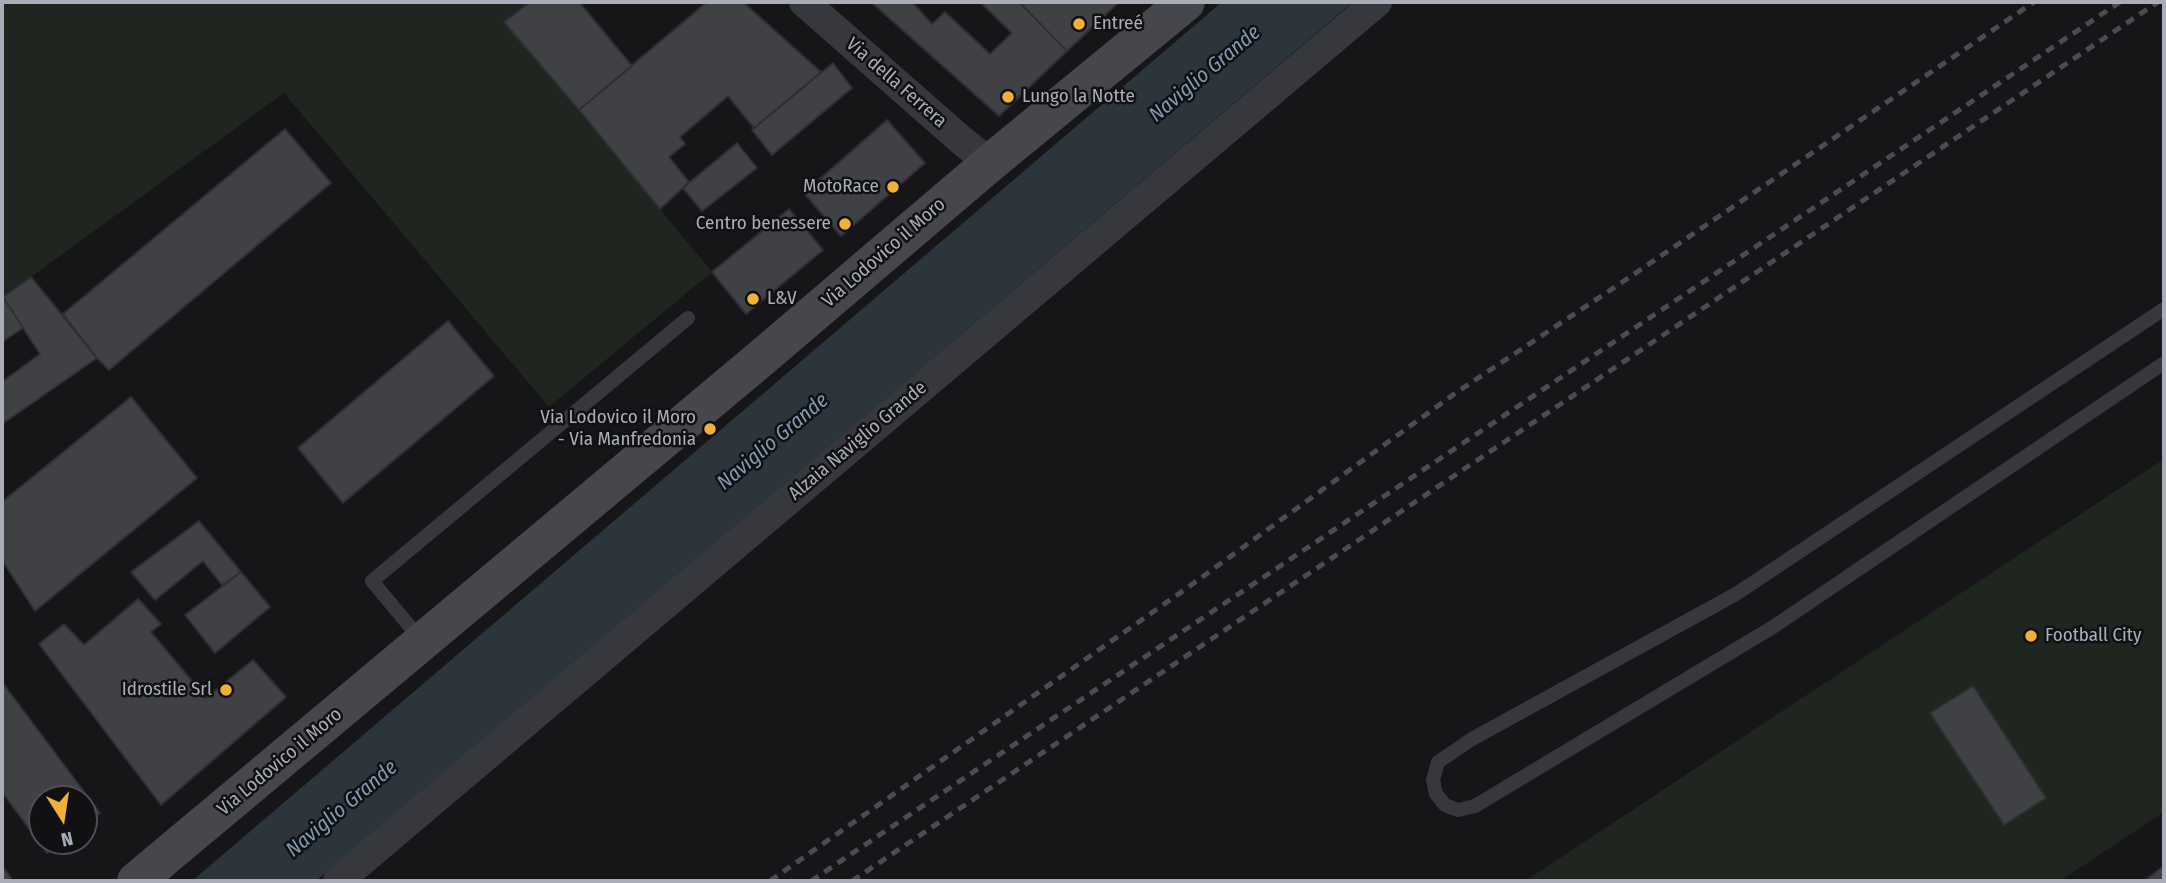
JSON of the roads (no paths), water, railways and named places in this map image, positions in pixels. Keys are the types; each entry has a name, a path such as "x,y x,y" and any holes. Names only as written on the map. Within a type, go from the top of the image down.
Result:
{"street":[{"name":"Via della Ferrera","path":"804,2 990,163"},
{"name":"Via Lodovico il Moro","path":"136,881 759,360 990,163 1186,2"},
{"name":"Alzaia Naviglio Grande","path":"338,881 1377,2"}],"lane":[{"path":"2164,309 1736,594 1472,739 1438,762 1433,780 1436,794 1445,805 1458,810 1475,806 1773,627 2164,363"},
{"path":"423,642 372,581 688,318"}],"water":[{"name":"Naviglio Grande","path":"1222,2 1353,2 316,881 192,881"}],"railway":[{"path":"770,881 1187,588 1457,392 2034,2"},
{"path":"811,881 2120,2"},
{"path":"852,881 2158,2"}],"place":[{"name":"Entreé","path":"1079,24"},
{"name":"Lungo la Notte","path":"1008,97"},
{"name":"MotoRace","path":"893,187"},
{"name":"Centro benessere","path":"845,224"},
{"name":"L&V","path":"753,299"},
{"name":"Via Lodovico il Moro - Via Manfredonia","path":"710,429"},
{"name":"Football City","path":"2031,636"},
{"name":"Idrostile Srl","path":"226,690"}]}
